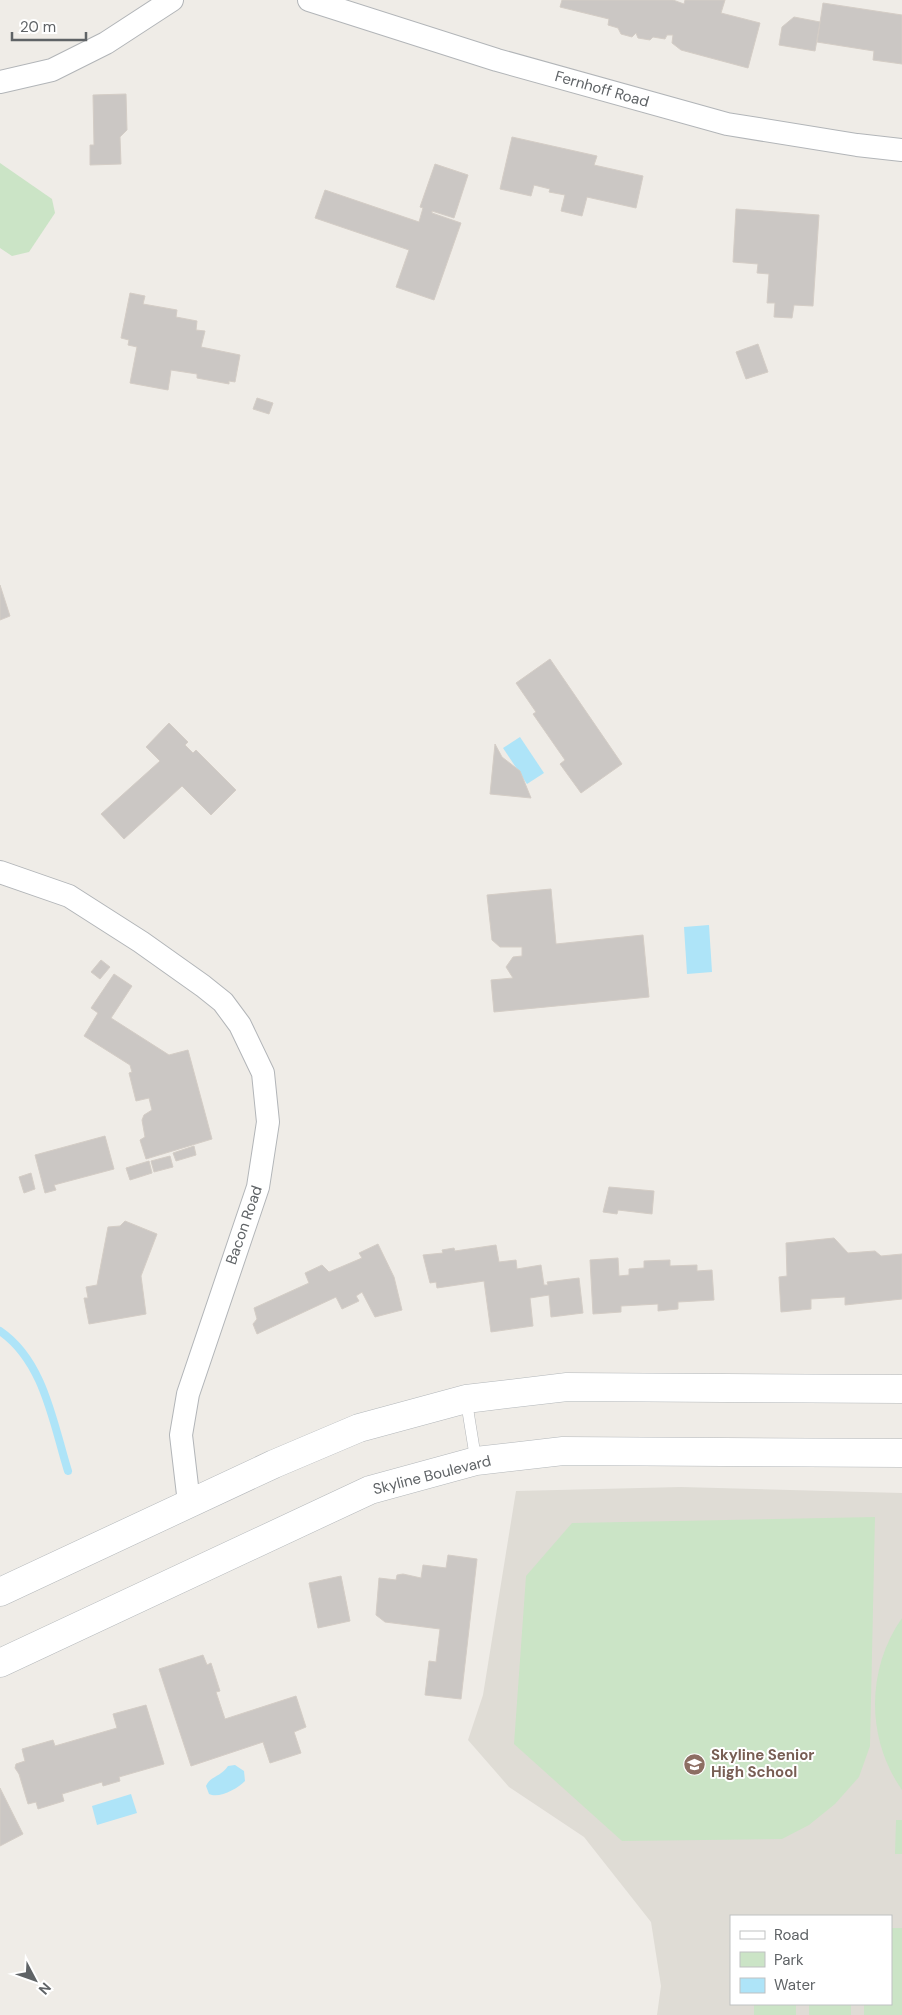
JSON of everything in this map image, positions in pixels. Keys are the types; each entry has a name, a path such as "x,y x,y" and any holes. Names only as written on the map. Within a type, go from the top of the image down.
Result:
{"main road":[{"path":"0,1592 189,1503 359,1428 466,1398 567,1388 902,1389"},
{"name":"Skyline Boulevard","path":"0,1663 370,1490 476,1461 562,1451 902,1453"}],"street":[{"path":"0,82 52,70 106,43 172,0"},
{"name":"Fernhoff Road","path":"309,0 497,60 727,124 857,145 902,150"},
{"name":"Bacon Road","path":"0,872 69,896 141,942 224,1002 240,1025 263,1073 268,1122 258,1187 228,1270 188,1394 185,1410 181,1435 189,1503"}],"lane":[{"path":"466,1398 476,1461"}],"shaded area":[{"name":"Skyline Senior High School","path":"681,1487 902,1493 902,2015 657,2015 661,1986 651,1922 584,1837 509,1787 468,1740 483,1695 516,1491"}],"green space":[{"path":"0,163 52,199 55,213 29,252 12,256 0,248"},
{"name":"Skyline Senior High School","path":"875,1517 870,1746 859,1777 835,1804 809,1825 782,1839 622,1841 514,1744 526,1576 572,1523"},
{"path":"902,1618 902,1790 890,1770 882,1749 877,1727 875,1704 877,1681 882,1659 890,1638"},
{"path":"896,1820 902,1820 902,1854 895,1854"},
{"path":"892,1928 902,1928 902,2015 864,2015 864,2005 892,2005"},
{"path":"754,2005 796,2005 796,2015 754,2015"},
{"path":"809,2005 851,2005 851,2015 809,2015"}],"water":[{"path":"520,737 544,773 527,784 503,748"},
{"path":"709,925 712,972 687,974 684,927"},
{"path":"235,1765 244,1771 245,1781 228,1792 218,1795 209,1794 206,1786 208,1783 228,1766"},
{"path":"131,1794 137,1813 97,1825 92,1806"}],"building":[{"path":"562,0 673,0 684,4 685,0 725,0 721,13 760,23 748,68 681,50 672,43 673,35 667,35 665,39 653,37 650,40 638,38 636,33 632,37 621,34 618,28 608,25 609,19 560,7"},
{"path":"823,3 902,15 902,64 873,60 874,51 817,42"},
{"path":"794,17 820,22 815,51 779,45 782,27"},
{"path":"126,94 127,130 120,137 121,164 90,165 90,145 94,145 93,95"},
{"path":"512,137 597,156 594,165 643,176 636,208 587,197 582,216 561,211 565,195 549,192 550,189 534,185 531,196 500,189"},
{"path":"435,164 468,175 454,218 432,211 432,213 461,223 434,300 396,287 409,250 315,218 325,190 419,222 423,208 420,207"},
{"path":"736,209 819,215 813,306 794,305 792,318 774,317 775,303 767,303 769,274 757,273 758,264 733,262"},
{"path":"130,293 145,296 143,304 177,310 176,317 197,321 196,330 205,331 201,347 240,355 235,382 229,381 229,384 197,378 197,374 171,370 168,390 130,383 137,347 128,345 129,340 121,338"},
{"path":"758,344 768,372 746,379 736,352"},
{"path":"257,398 273,403 269,414 253,409"},
{"path":"0,585 10,616 0,620"},
{"path":"550,659 622,764 581,793 560,764 565,760 533,714 536,712 516,683"},
{"path":"169,723 188,742 185,745 193,753 196,750 236,790 211,815 182,786 124,839 101,814 160,761 146,747"},
{"path":"495,744 502,757 520,771 531,798 490,794"},
{"path":"551,889 556,944 643,935 649,997 494,1012 491,980 513,978 506,967 513,957 522,956 522,947 500,947 492,940 487,895"},
{"path":"101,960 110,967 100,979 91,972"},
{"path":"114,974 132,986 111,1018 169,1055 188,1050 212,1139 146,1159 140,1140 145,1137 142,1120 144,1115 152,1110 149,1098 136,1101 129,1073 132,1072 130,1065 84,1036 98,1013 91,1008"},
{"path":"105,1136 114,1169 54,1185 56,1190 45,1193 35,1155"},
{"path":"194,1146 196,1155 176,1161 173,1153"},
{"path":"170,1156 173,1167 154,1172 151,1161"},
{"path":"149,1161 152,1173 130,1180 126,1168"},
{"path":"31,1173 35,1189 24,1193 19,1177"},
{"path":"609,1187 654,1191 652,1214 618,1210 617,1214 603,1212"},
{"path":"125,1221 157,1234 141,1276 146,1314 89,1324 84,1298 88,1298 86,1287 97,1285 108,1227 120,1226"},
{"path":"834,1238 848,1253 875,1251 881,1256 902,1254 902,1299 845,1305 845,1297 811,1299 811,1309 781,1312 779,1277 787,1276 786,1243"},
{"path":"378,1244 394,1277 402,1310 375,1317 362,1292 356,1296 359,1301 342,1309 336,1297 257,1334 253,1324 257,1319 254,1308 309,1283 305,1273 322,1265 329,1272 362,1258 359,1253"},
{"path":"496,1245 499,1262 516,1260 517,1269 541,1265 544,1285 548,1285 547,1282 579,1278 583,1313 551,1317 549,1295 530,1298 533,1326 491,1332 484,1281 437,1288 436,1282 430,1283 423,1255 443,1253 442,1250 454,1248 455,1251"},
{"path":"618,1258 619,1276 629,1275 629,1269 644,1268 644,1261 670,1260 670,1266 697,1265 697,1271 712,1270 714,1300 678,1302 678,1309 658,1311 658,1304 621,1306 621,1312 593,1314 590,1260"},
{"path":"448,1555 477,1559 461,1699 425,1695 429,1661 436,1662 440,1629 385,1622 376,1615 379,1578 396,1580 397,1575 403,1574 421,1578 423,1565 446,1568"},
{"path":"341,1576 350,1621 318,1628 309,1583"},
{"path":"203,1655 207,1665 211,1663 220,1691 216,1692 225,1719 296,1696 306,1727 294,1732 301,1753 270,1763 263,1742 191,1766 159,1669"},
{"path":"146,1705 164,1764 119,1777 120,1781 103,1786 102,1782 62,1794 64,1801 38,1809 36,1802 28,1804 19,1774 15,1768 16,1764 25,1761 22,1749 53,1740 55,1746 117,1728 113,1714"},
{"path":"0,1788 23,1834 0,1846"}],"waterway":[{"path":"0,1331 15,1344 37,1376 45,1394 68,1471"}],"place":[{"name":"Skyline Senior High School","path":"695,1764"}]}
